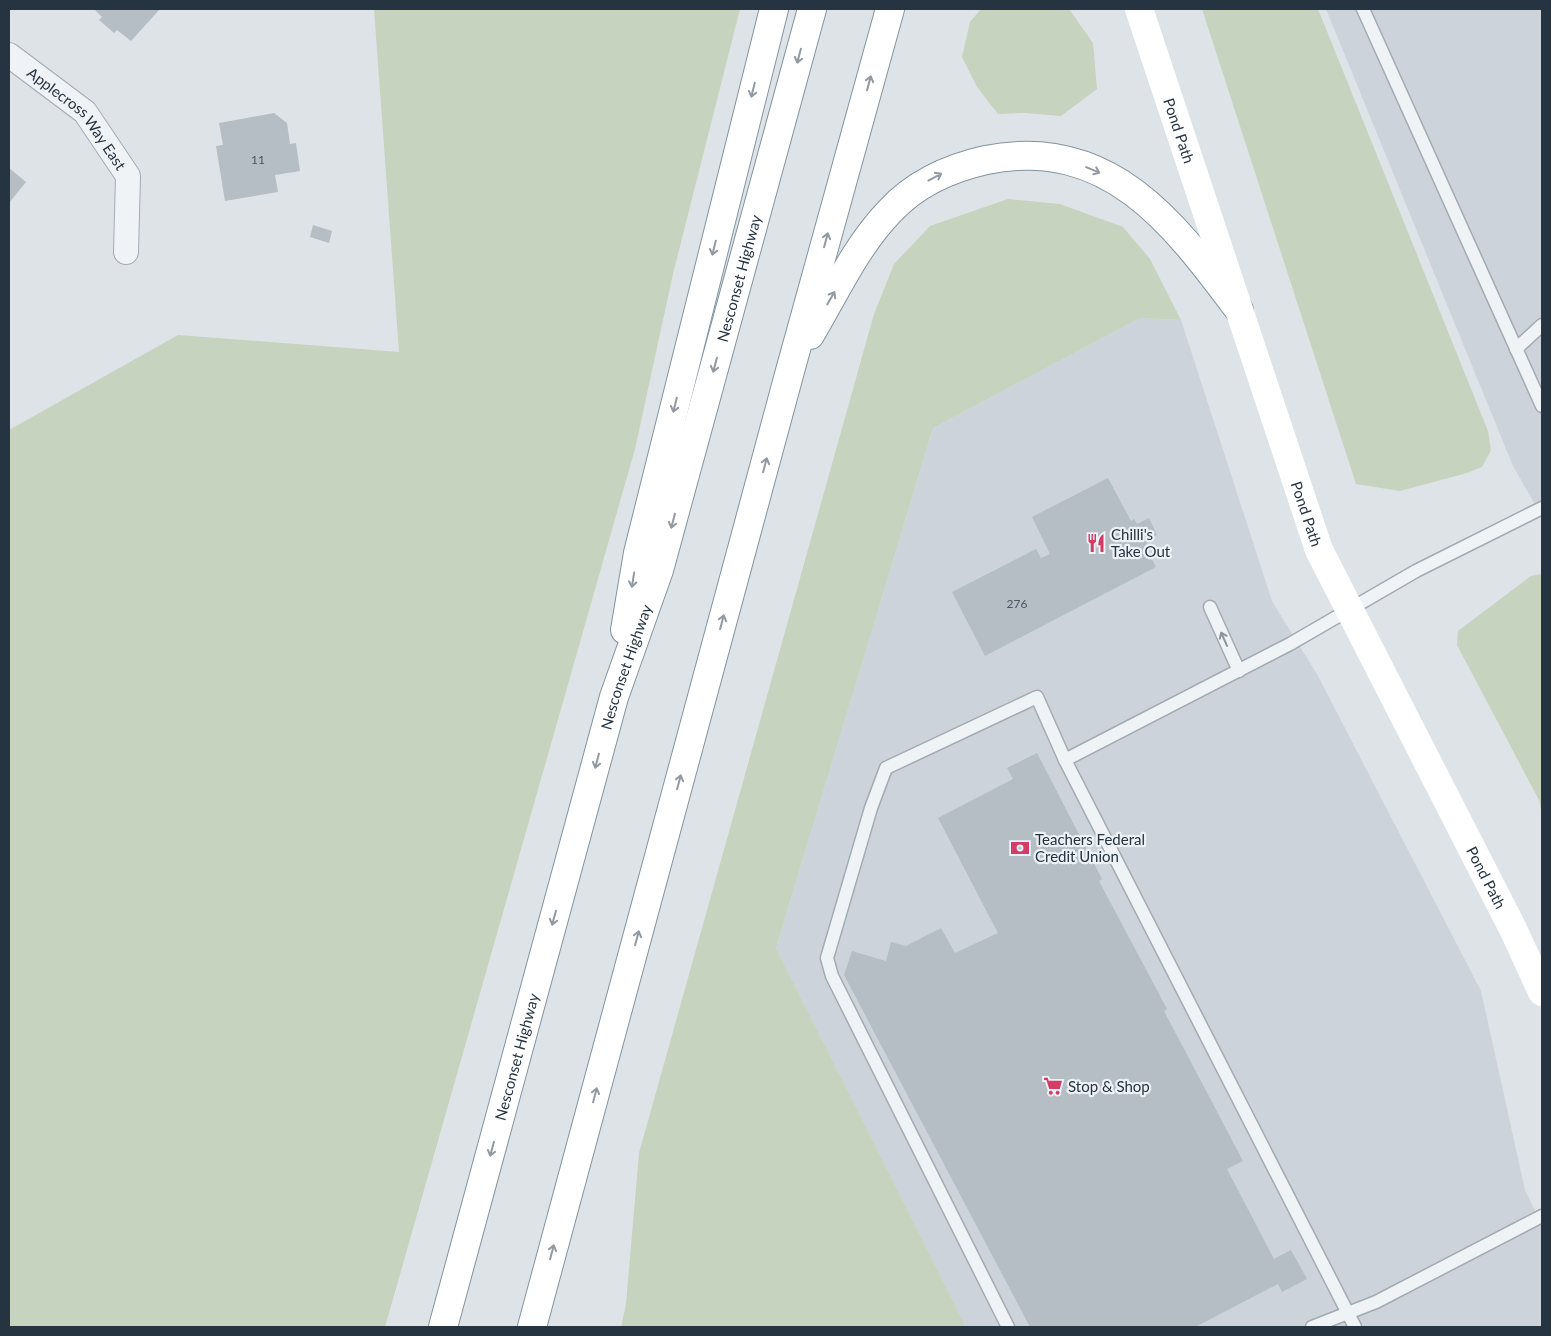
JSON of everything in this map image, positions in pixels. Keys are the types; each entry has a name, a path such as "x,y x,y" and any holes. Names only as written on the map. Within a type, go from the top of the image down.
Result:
{"main road":[{"path":"614,698 638,553 774,9"},
{"name":"Nesconset Highway","path":"443,1327 614,698 659,570 812,9"},
{"path":"532,1327 790,371 890,9"},
{"name":"Pond Path","path":"1139,9 1319,550 1508,921 1542,992"},
{"path":"790,371 863,244 891,210 924,183 944,173 966,164 1014,156 1038,156 1084,166 1106,175 1129,188 1150,204 1186,241 1239,310"},
{"path":"433,1327 470,1229"}],"street":[{"name":"Applecross Way East","path":"9,54 85,112 128,176 126,252"}],"lane":[{"path":"1363,9 1542,406"},
{"path":"1516,349 1542,325"},
{"path":"1065,760 1290,644 1416,571 1542,508"},
{"path":"1210,607 1239,670"},
{"path":"1008,1327 832,976 827,958 871,808 886,768 1037,697 1065,760 1355,1327"},
{"path":"1312,1327 1376,1302 1542,1216"}],"shaded area":[{"path":"1326,9 1542,9 1542,517 1513,466"},
{"path":"1140,318 1181,320 1272,601 1318,676 1481,991 1525,1190 1542,1225 1542,1327 966,1327 776,948 933,428"}],"green space":[{"path":"374,9 740,9 673,274 635,449 385,1327 9,1327 9,430 178,335 399,352"},
{"path":"981,9 1069,9 1093,43 1097,89 1061,116 1025,113 998,114 977,87 962,57 970,22"},
{"path":"1202,9 1318,9 1488,431 1491,450 1482,467 1467,473 1400,491 1356,484"},
{"path":"1008,199 1060,204 1123,227 1150,259 1181,320 1140,318 933,428 776,948 966,1327 621,1327 626,1304 639,1153 874,314 894,264 930,226"},
{"path":"1542,574 1542,815 1539,800 1457,645 1458,631 1531,576"}],"building":[{"path":"94,9 160,9 131,41 117,30 114,33 99,20 102,17"},
{"path":"274,113 287,123 290,144 296,143 300,171 275,175 278,192 225,201 216,146 223,145 219,123"},
{"path":"9,168 26,182 9,203"},
{"path":"313,225 332,231 329,243 310,237"},
{"path":"1108,478 1131,521 1134,519 1137,524 1149,518 1157,535 1146,541 1148,545 1145,546 1156,567 985,656 952,592 1036,549 1041,558 1050,554 1032,517"},
{"name":"Stop & Shop","path":"1037,753 1102,879 1099,881 1167,1009 1164,1011 1243,1161 1227,1169 1274,1259 1291,1250 1307,1279 1282,1292 1278,1284 1195,1327 1030,1327 844,975 852,951 886,961 891,942 906,946 941,928 955,953 998,933 938,818 1013,779 1007,768"}],"place":[{"name":"Chilli's Take Out","path":"1096,543"},
{"name":"Teachers Federal Credit Union","path":"1020,848"},
{"name":"Stop & Shop","path":"1053,1086"}]}
